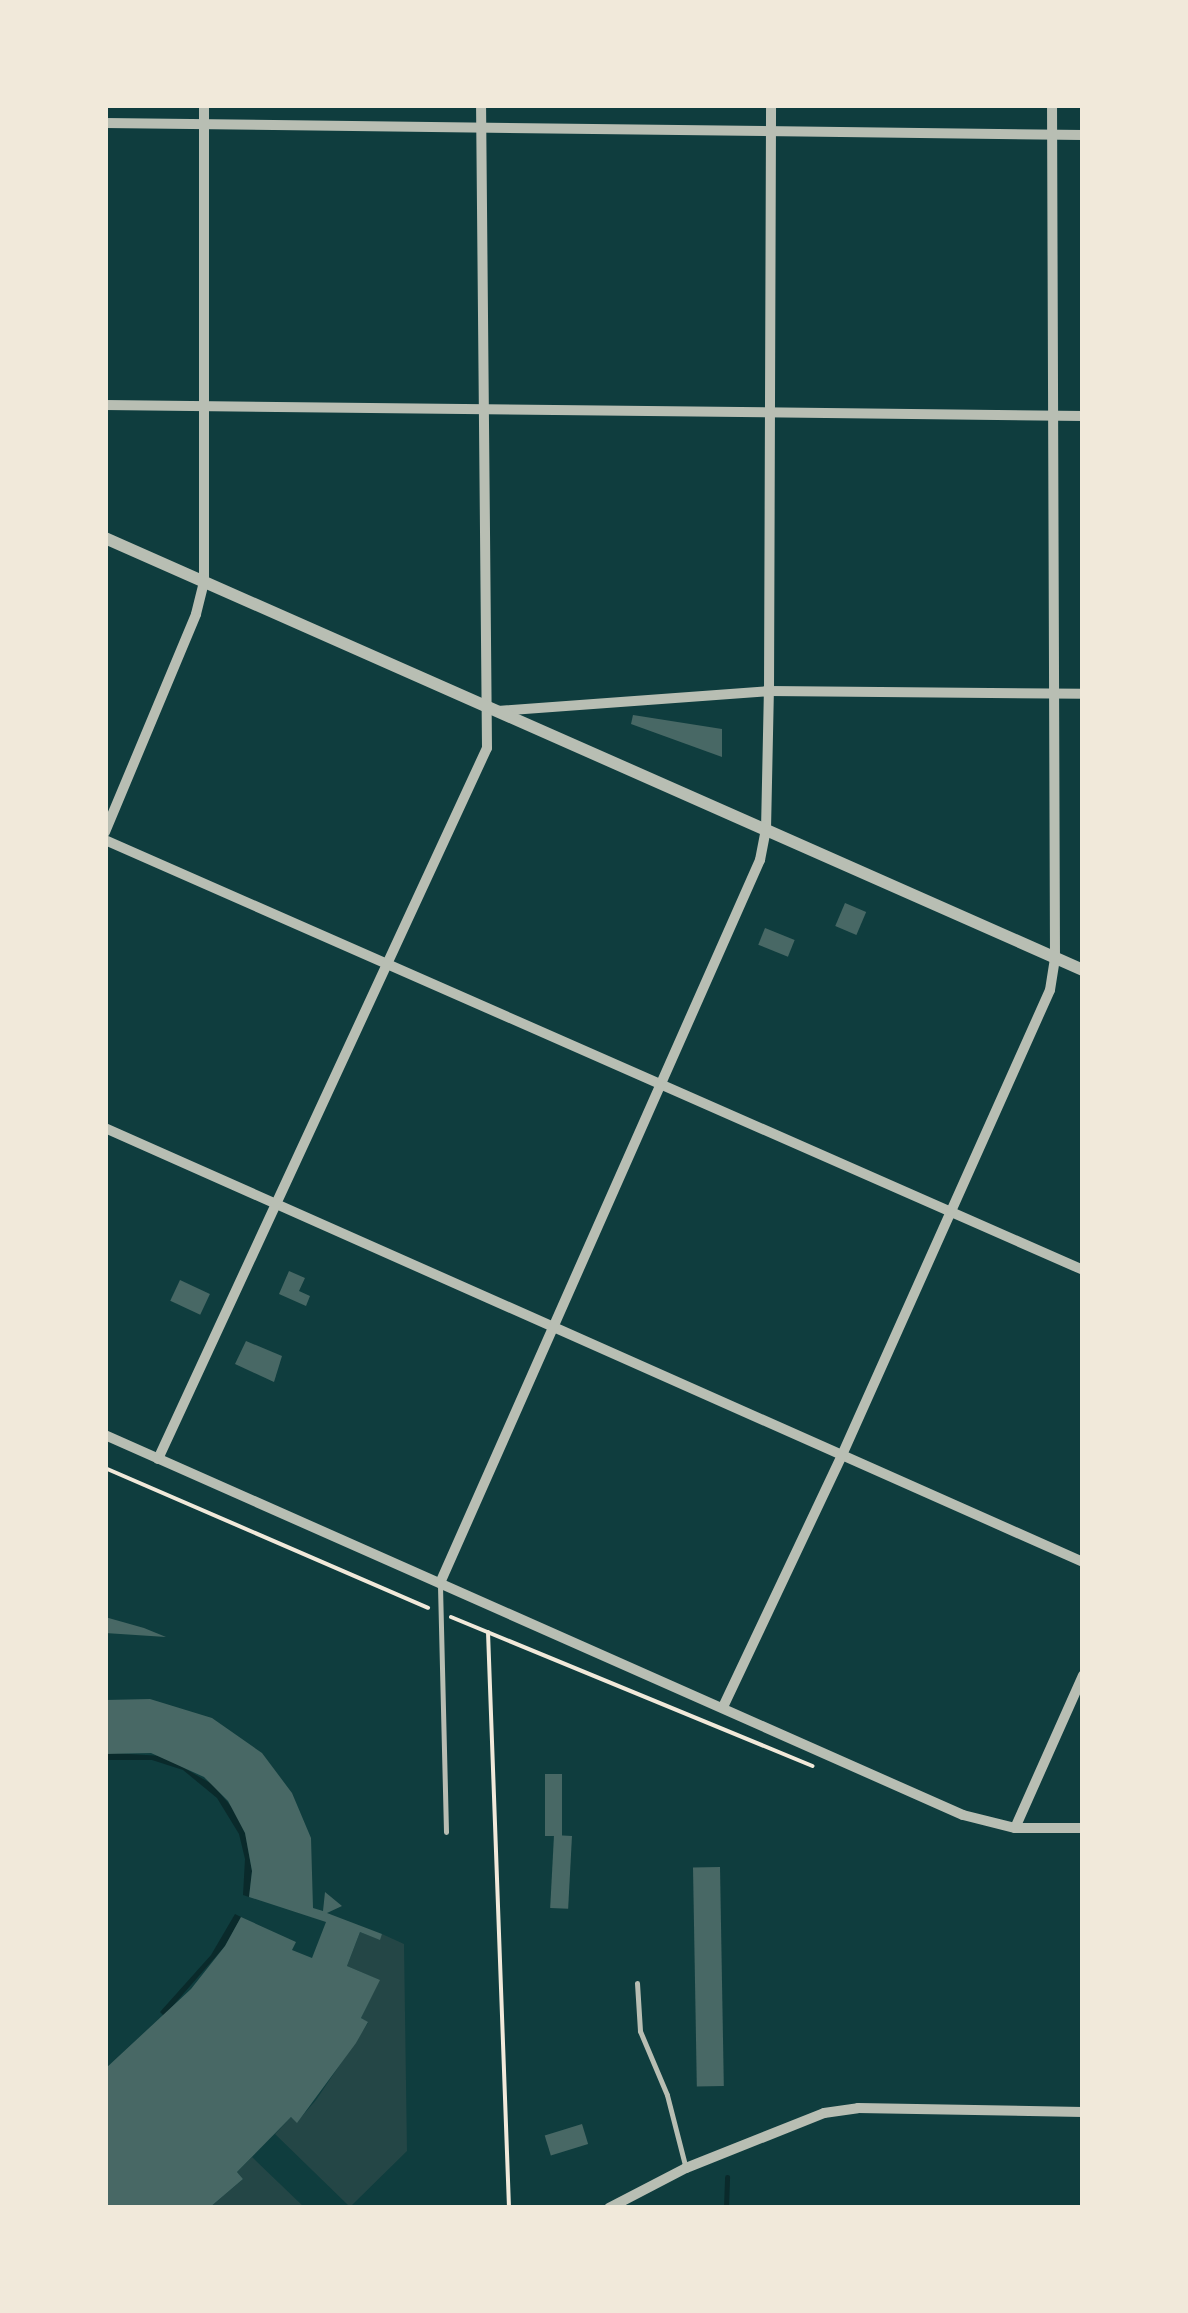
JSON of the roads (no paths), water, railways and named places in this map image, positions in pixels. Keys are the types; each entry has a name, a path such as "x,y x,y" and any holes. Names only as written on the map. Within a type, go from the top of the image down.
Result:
{"street":[{"path":"204,105 204,582 196,614 105,836 386,965 1083,1270"},
{"path":"158,1459 487,748 493,710 484,408 481,105"},
{"path":"440,1583 760,860 766,830 770,690 767,412 771,105"},
{"path":"723,1707 842,1455 1050,990 1054,957 1052,105"},
{"path":"105,123 1083,135"},
{"path":"105,405 1083,416"},
{"path":"105,538 1083,970"},
{"path":"493,710 770,690 1083,694"},
{"path":"105,1128 1083,1562"},
{"path":"105,1435 963,1815 1015,1828 1083,1828"},
{"path":"1015,1828 1083,1675"},
{"path":"610,2208 686,2168 806,2119 840,2110 1083,2112"}],"lane":[{"path":"440,1583 446,1832"},
{"path":"637,1983 640,2031 667,2095 686,2168"}],"waterway":[{"path":"726,2208 727,2177"}]}
